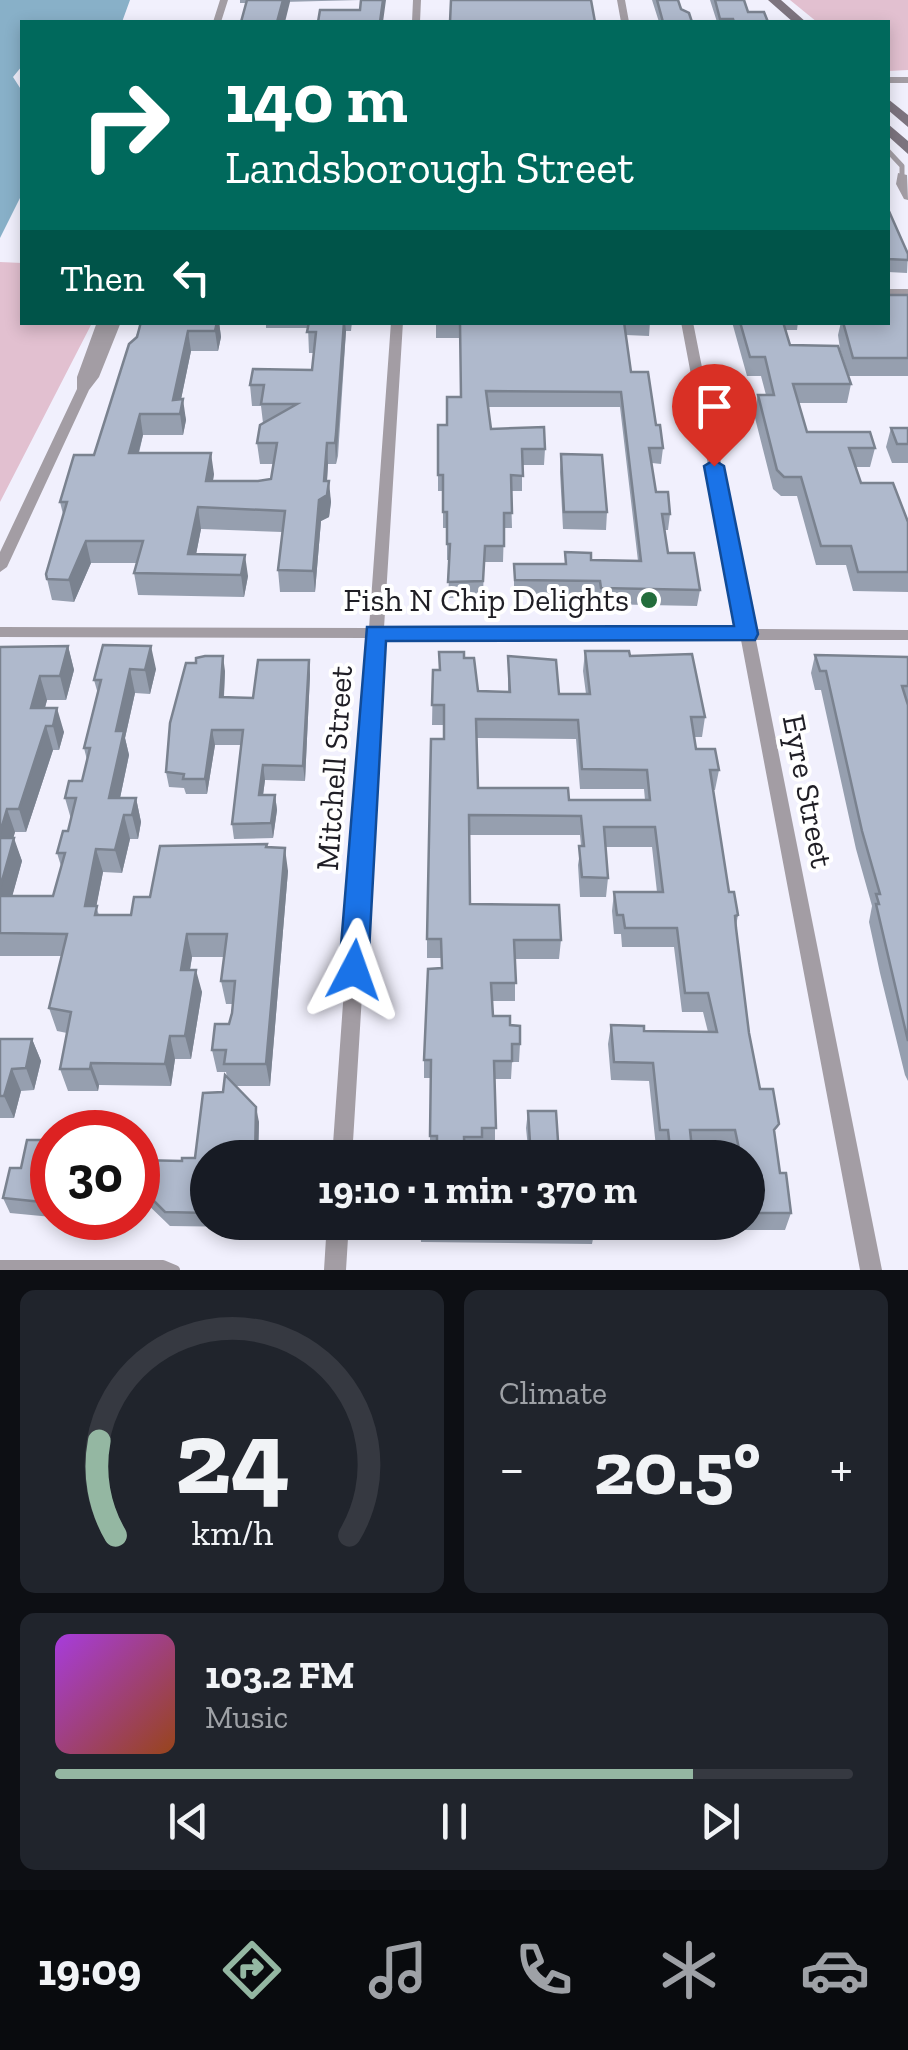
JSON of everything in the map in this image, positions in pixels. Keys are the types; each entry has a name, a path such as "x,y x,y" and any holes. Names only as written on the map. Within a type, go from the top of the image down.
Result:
{"main road":[{"path":"756,0 778,20"},
{"path":"774,0 798,20"},
{"path":"890,105 908,123"},
{"path":"890,130 908,150"}],"street":[{"path":"902,175 901,184 908,197"},
{"path":"82,389 101,325"},
{"path":"0,567 82,389 93,377 114,325"},
{"name":"Mitchell Street","path":"343,1140 397,325"},
{"name":"Eyre Street","path":"687,325 871,1270"},
{"path":"0,632 908,635"},
{"path":"334,1270 336,1240"}],"lane":[{"path":"890,153 902,166 902,175"},
{"path":"0,1265 163,1266 174,1270"}],"shaded area":[{"path":"790,0 908,0 908,70 890,71 890,20 815,20"},
{"path":"0,262 20,263 20,325 91,325 0,502"}],"water":[{"path":"0,0 130,0 123,20 20,20 20,68 13,77 20,88 20,198 0,238"}],"building":[{"path":"247,0 283,0 278,20 242,20"},
{"path":"361,0 383,0 380,20 318,20 320,10 360,10"},
{"path":"451,0 591,0 595,20 450,20"},
{"path":"657,0 678,0 691,20 662,20"},
{"path":"715,0 744,0 748,12 764,12 767,20 733,20 720,19"},
{"path":"890,214 908,254 908,260 890,259"},
{"path":"890,295 908,295 908,358 853,358 844,325 890,325"},
{"path":"140,325 216,325 215,331 188,331 173,400 183,399 180,414 140,414 129,453 211,453 206,481 258,481 271,479 277,443 257,443 260,425 297,404 261,404 264,385 250,385 253,369 312,370 316,332 307,332 308,325 344,325 335,443 327,443 324,481 329,481 327,495 319,500 313,571 278,570 285,511 198,507 188,554 245,555 241,575 134,573 143,541 86,541 69,580 47,579 67,502 60,502 74,455 94,455 129,344 137,337"},
{"path":"460,325 624,325 631,372 648,372 656,425 660,425 663,448 649,448 656,492 668,492 670,514 662,514 668,553 694,553 700,590 601,588 600,581 515,580 514,564 566,564 565,552 591,553 591,560 641,561 621,392 486,391 491,429 544,427 545,449 522,449 523,476 511,475 512,513 504,513 504,546 485,546 483,581 448,582 450,544 447,512 443,512 443,475 438,475 438,425 447,425 447,397 461,397"},
{"path":"741,325 784,325 790,345 838,346 851,384 793,384 807,432 870,432 875,448 849,448 861,483 893,483 908,522 908,572 858,572 851,546 821,546 801,477 784,477 777,470 758,395 774,395 765,357 750,357"},
{"path":"891,428 908,428 908,444 897,444"},
{"path":"561,454 602,455 607,512 564,512"},
{"path":"103,645 151,646 145,670 130,669 116,731 124,731 109,798 136,798 132,815 124,815 115,850 96,849 85,906 97,906 95,915 131,915 134,897 150,897 160,846 267,844 266,847 285,848 266,1064 224,1064 226,1050 212,1050 215,1024 229,1024 232,1013 235,981 221,981 227,934 187,934 181,970 196,970 185,1036 170,1036 165,1064 91,1063 90,1069 60,1069 71,1012 49,1008 67,934 0,933 0,896 53,896 65,853 57,853 63,831 68,831 76,798 65,798 69,781 82,781 90,748 84,748 101,680 94,680"},
{"path":"68,646 60,676 40,676 31,708 57,708 53,726 46,726 19,809 7,809 0,833 0,647"},
{"path":"585,651 629,651 630,656 692,654 705,717 691,717 696,749 715,749 719,770 710,770 729,892 734,892 738,915 736,928 749,1033 760,1089 773,1089 779,1124 774,1130 780,1173 786,1173 791,1213 765,1213 765,1140 737,1140 735,1130 690,1130 691,1140 669,1140 668,1130 660,1130 653,1063 614,1062 611,1025 644,1026 644,1031 717,1032 708,993 685,993 677,928 625,928 623,915 617,915 614,892 663,892 655,827 604,827 608,878 582,877 581,816 469,815 470,904 559,905 561,940 514,940 516,983 491,983 493,1016 510,1016 510,1025 520,1026 520,1044 512,1044 512,1061 494,1061 496,1128 482,1128 482,1137 464,1140 437,1140 437,1136 430,1136 431,1060 424,1060 428,969 442,968 441,939 427,939 431,739 444,739 444,705 432,705 433,670 440,670 439,652 464,652 464,658 474,658 478,691 510,692 508,656 556,660 559,694 590,694","holes":["476,719 578,720 582,769 647,770 650,800 569,800 568,788 478,788"]},
{"path":"815,655 908,657 908,686 902,686 908,705 908,1041 876,904 876,894 880,894 826,671 820,671"},
{"path":"223,656 220,697 253,698 258,660 309,660 303,766 263,765 259,795 275,795 271,823 232,824 243,730 212,730 205,779 183,779 184,774 166,772 170,723 186,663 196,663 196,658"},
{"path":"0,838 14,838 0,888"},
{"path":"0,1039 32,1039 26,1068 12,1069 4,1096 0,1096"},
{"path":"225,1075 256,1107 255,1140 197,1140 203,1093 223,1092"},
{"path":"528,1111 556,1111 558,1140 530,1140"},
{"path":"30,1140 30,1201 3,1198 10,1168 21,1168"},
{"path":"190,1158 190,1213 165,1212 160,1207 160,1160"}],"place":[{"name":"Fish N Chip Delights","path":"649,600"}],"route":[{"path":"354,970 375,633 747,634 714,466"}]}
